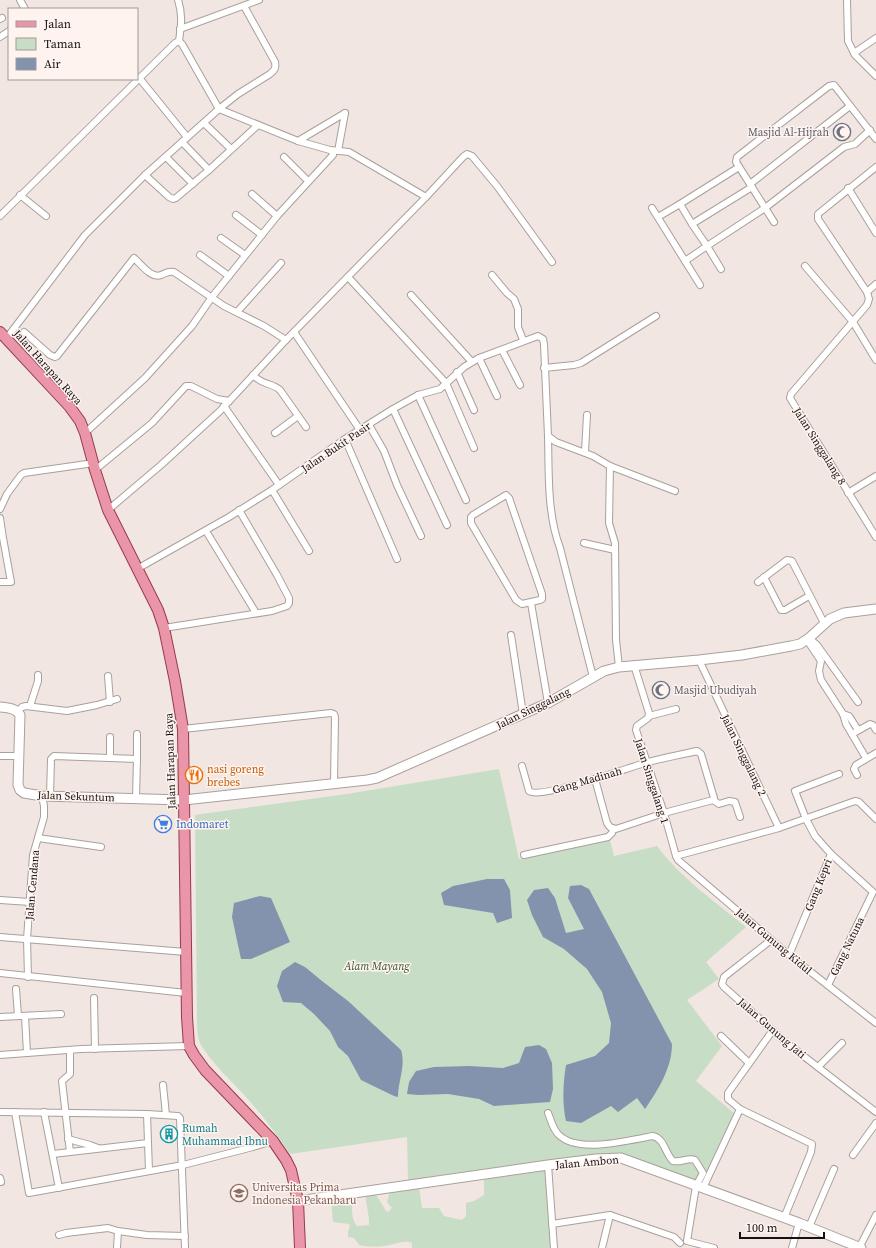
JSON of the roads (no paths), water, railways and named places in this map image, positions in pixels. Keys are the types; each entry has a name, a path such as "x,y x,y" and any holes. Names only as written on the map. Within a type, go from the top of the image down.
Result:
{"main road":[{"name":"Jalan Harapan Raya","path":"3,336 69,406 80,421 108,510 158,610 164,628 183,729 186,993 189,1046 205,1070 272,1140 286,1160 291,1170 298,1201 300,1248"}],"street":[{"path":"178,0 182,15 179,42"},
{"path":"180,29 259,0"},
{"path":"847,0 848,41 854,53 876,76"},
{"path":"3,336 85,235 145,174 238,94 275,70 276,66 244,6"},
{"path":"854,53 876,38"},
{"path":"179,42 182,44 219,110 331,153"},
{"path":"0,216 175,43 179,42"},
{"path":"140,79 209,170"},
{"path":"774,222 736,162 736,157 829,86 834,86 876,139"},
{"path":"692,224 751,186 850,106"},
{"path":"298,141 345,112 338,151"},
{"path":"204,123 231,149"},
{"path":"145,174 169,197 173,199 176,198 258,125"},
{"path":"685,261 765,208 844,147 855,144 870,130"},
{"path":"85,433 150,372 192,326 212,297 245,255 331,153 338,151 349,152 426,197"},
{"path":"108,510 161,465 227,403 286,340 467,154 472,156 497,186 552,262"},
{"path":"166,157 193,184"},
{"path":"284,157 308,181"},
{"path":"658,217 739,166"},
{"path":"876,167 848,188 818,214 818,219 867,292 876,284"},
{"path":"848,188 876,233"},
{"path":"252,194 277,216"},
{"path":"20,195 46,216"},
{"path":"680,204 721,269"},
{"path":"652,208 700,285"},
{"path":"236,215 262,234"},
{"path":"222,238 245,255"},
{"path":"200,254 229,276"},
{"path":"24,332 50,355 55,357 58,356 134,258 155,276 162,275 167,272 174,272 224,306 264,326 286,340"},
{"path":"237,312 282,262"},
{"path":"805,266 853,322 876,360"},
{"path":"492,275 507,294 514,298 518,309 518,327 523,340"},
{"path":"348,277 446,383 474,448"},
{"name":"Jalan Singgalang 8","path":"867,292 869,296 868,303 791,394 790,398 876,537"},
{"path":"411,295 472,362"},
{"path":"593,677 560,548 554,532 551,510 544,368 581,363 656,316"},
{"path":"294,332 360,430"},
{"name":"Jalan Bukit Pasir","path":"138,569 272,490 393,409 418,396 440,389 457,372 479,358 502,350 523,340 538,336 543,339 544,368"},
{"path":"502,350 520,385"},
{"path":"479,358 497,396"},
{"path":"457,372 474,410"},
{"path":"253,375 260,382 277,387 306,427"},
{"path":"0,509 7,494 24,473 94,466 152,423 186,386 191,386 227,403 279,485"},
{"path":"418,396 466,500"},
{"path":"393,409 447,525"},
{"path":"585,452 587,415"},
{"path":"275,433 298,416"},
{"path":"369,425 384,451 397,486 421,536"},
{"path":"548,436 556,442 585,452 610,466 675,491"},
{"path":"345,440 397,559"},
{"path":"610,466 609,523 616,550 616,640 619,666"},
{"path":"848,493 876,476"},
{"path":"272,490 309,551"},
{"path":"506,495 509,498 542,594 542,599 531,603 522,604 516,600 470,520 473,515 506,495"},
{"path":"164,628 256,613 287,606 290,601 273,568 239,510"},
{"path":"0,518 2,546 12,582 0,582"},
{"path":"206,530 256,613"},
{"path":"584,543 616,550"},
{"path":"758,582 787,560 792,561 824,623"},
{"path":"764,577 781,610 785,610 809,596"},
{"path":"531,603 548,703"},
{"name":"Jalan Singgalang","path":"184,800 378,778 548,703 604,671 619,666 742,655 800,644 808,639 830,619 844,613 876,609"},
{"path":"511,635 523,714"},
{"path":"808,639 817,646 858,702"},
{"path":"808,639 821,661 819,670 821,680 843,714 846,724 866,758"},
{"name":"Jalan Singgalang 2","path":"699,660 779,828"},
{"path":"634,665 649,716 676,709"},
{"path":"30,706 38,681 38,675"},
{"path":"108,676 110,702"},
{"path":"0,707 18,711 22,707 30,706 67,711 110,702 117,699"},
{"name":"Jalan Sekuntum","path":"18,711 21,718 18,785 20,790 24,793 46,796 184,800"},
{"path":"183,729 331,713 334,714 334,784"},
{"path":"843,714 849,716 858,730"},
{"name":"Jalan Singgalang 1","path":"649,716 636,728 676,856"},
{"path":"852,734 870,724 873,725 876,730"},
{"path":"136,798 137,734"},
{"path":"110,737 110,758 137,759"},
{"name":"Gang Madinah","path":"522,766 529,791 532,793 559,789 646,762 696,751 699,752 714,798 713,800"},
{"path":"857,775 854,766 876,753"},
{"path":"0,756 19,756"},
{"name":"Jalan Cendana","path":"28,977 28,939 33,855 44,817 44,806 51,759 52,757 110,758"},
{"name":"Gang Kepri","path":"789,955 831,854 815,836 806,819 795,791 839,774"},
{"path":"595,779 607,823 613,829"},
{"path":"613,829 713,800 721,804 729,801 735,802 740,817"},
{"path":"676,856 779,828 853,802 858,802 863,805 876,819"},
{"path":"524,855 608,837 612,833 613,829"},
{"path":"38,838 102,847"},
{"name":"Gang Natuna","path":"828,985 874,893 831,854"},
{"name":"Jalan Gunung Kidul","path":"676,856 681,863 771,940 876,1023"},
{"path":"0,900 30,902"},
{"path":"0,936 186,952"},
{"name":"Jalan Gunung Jati","path":"771,940 724,977 722,984 788,1044 876,1112"},
{"path":"0,973 186,993"},
{"path":"16,990 18,1016"},
{"path":"94,998 95,1049"},
{"path":"0,1017 61,1014"},
{"path":"25,1016 27,1053"},
{"path":"773,1030 728,1093 728,1099 740,1110 812,1144 811,1152 784,1218"},
{"path":"721,1036 749,1063"},
{"path":"818,1067 842,1044"},
{"path":"0,1055 70,1050 189,1046"},
{"path":"70,1050 70,1074 62,1081 70,1152"},
{"path":"163,1084 166,1114"},
{"path":"699,1187 740,1110"},
{"path":"0,1112 177,1115 180,1118 183,1165 185,1248"},
{"path":"15,1112 29,1193 183,1165 253,1147 272,1140"},
{"path":"44,1112 59,1188"},
{"path":"548,1113 556,1132 567,1141 578,1144 600,1145 655,1136 662,1143 667,1154 673,1161 682,1161 691,1158 695,1160 703,1173 686,1241 678,1246 674,1237 610,1215 552,1224"},
{"path":"147,1114 149,1171"},
{"path":"854,1155 876,1123"},
{"path":"68,1139 100,1149"},
{"path":"53,1154 148,1143"},
{"name":"Jalan Ambon","path":"298,1201 548,1165 596,1159 621,1158 799,1223 860,1248"},
{"path":"548,1165 554,1248"},
{"path":"809,1227 834,1169"},
{"path":"602,1248 610,1215"},
{"path":"860,1248 876,1215"},
{"path":"792,1248 799,1223"},
{"path":"59,1235 104,1228 147,1235 185,1236"},
{"path":"117,1248 118,1231"},
{"path":"686,1241 714,1248"}],"water":[{"path":"487,879 504,879 510,890 512,918 497,923 493,913 444,905 441,893 453,886"},
{"path":"581,885 589,889 672,1044 670,1062 667,1070 655,1094 645,1109 637,1098 618,1112 611,1106 581,1123 566,1121 563,1093 566,1065 595,1056 609,1043 611,1023 602,992 587,969 564,949 543,937 532,915 527,900 534,890 548,888 555,898 566,933 584,929 568,898 570,886"},
{"path":"260,896 271,898 290,942 251,959 241,959 232,917 234,903"},
{"path":"295,962 305,967 348,1001 401,1050 403,1062 398,1097 361,1080 348,1056 338,1047 330,1031 301,1003 283,1002 277,986 282,971"},
{"path":"539,1045 546,1049 552,1063 553,1089 550,1102 494,1106 479,1099 448,1094 407,1094 409,1082 416,1071 434,1067 469,1066 503,1068 519,1063 525,1047"}],"place":[{"name":"Masjid Al-Hijrah","path":"842,132"},
{"name":"Masjid Ubudiyah","path":"661,690"},
{"name":"nasi goreng brebes","path":"194,775"},
{"name":"Indomaret","path":"163,824"},
{"name":"Rumah Muhammad Ibnu","path":"169,1134"},
{"name":"Universitas Prima Indonesia Pekanbaru","path":"239,1193"}],"park label":[{"name":"Alam Mayang","path":"377,966"}]}
